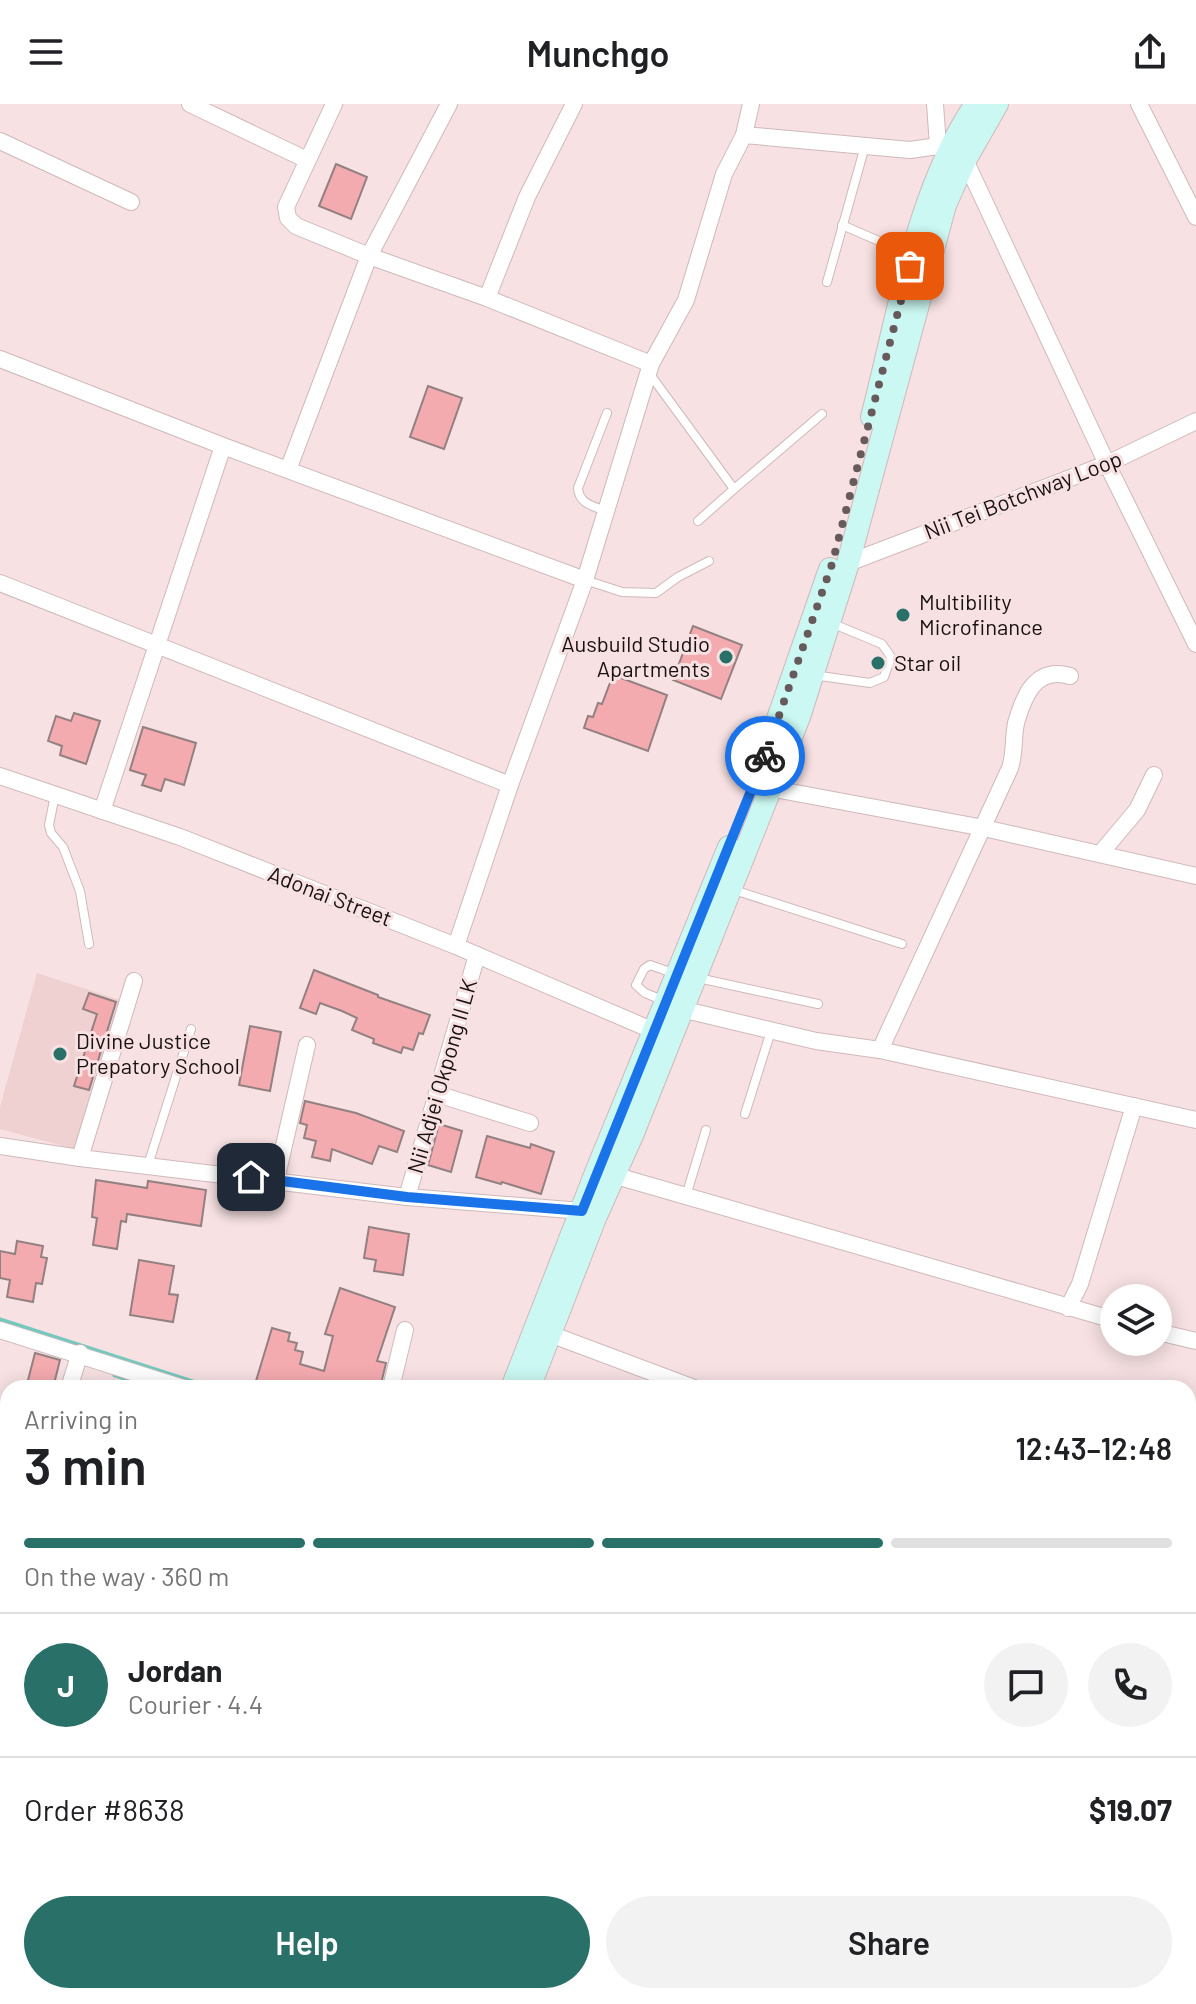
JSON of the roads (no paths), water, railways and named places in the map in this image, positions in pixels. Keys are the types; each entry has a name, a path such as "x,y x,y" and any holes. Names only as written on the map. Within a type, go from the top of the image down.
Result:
{"main road":[{"path":"685,976 729,888 813,675 848,563 897,356 913,256 933,191 976,104"},
{"path":"515,1380 582,1211 624,1129 674,1005 814,620 945,205 951,153 997,104"},
{"path":"532,1380 613,1175 654,1031 674,1005"}],"street":[{"path":"190,104 307,160"},
{"path":"334,104 286,207 288,218 296,226 487,298 650,368"},
{"path":"288,470 369,256 449,104"},
{"path":"487,298 527,197 574,104"},
{"path":"456,946 510,785 585,580 650,368 686,300 724,174 744,135 751,104"},
{"path":"935,104 951,153 1196,644"},
{"path":"1139,104 1196,217"},
{"path":"744,135 951,153"},
{"path":"0,141 131,202"},
{"path":"0,359 223,446 585,580"},
{"name":"Nii Tei Botchway Loop","path":"848,563 1107,464 1196,421"},
{"path":"102,811 223,446"},
{"path":"0,583 510,785"},
{"path":"880,1050 1010,768 1015,752 1016,725 1030,688 1043,676 1055,671 1070,676"},
{"path":"1100,854 1137,810 1154,775"},
{"name":"Adonai Street","path":"0,776 180,837 456,946 654,1031"},
{"path":"769,788 984,828 1196,876"},
{"name":"Nii Adjei Okpong II LK","path":"407,1197 477,955"},
{"path":"80,1158 134,981"},
{"path":"674,1005 816,1041 880,1050 1196,1120"},
{"path":"276,1180 307,1045"},
{"path":"437,1094 530,1123"},
{"path":"1068,1308 1080,1284 1134,1106"},
{"path":"0,1146 407,1197 582,1211"},
{"path":"613,1175 1100,1316"},
{"path":"0,1330 159,1380"},
{"path":"393,1380 405,1330"},
{"path":"550,1334 673,1380"},
{"path":"1172,1335 1196,1341"},
{"path":"72,1380 80,1353"}],"lane":[{"path":"827,282 865,146"},
{"path":"842,225 913,256"},
{"path":"650,368 734,489"},
{"path":"606,511 578,497 578,488 607,413"},
{"path":"698,521 822,414"},
{"path":"585,580 622,592 656,593 709,561"},
{"path":"813,675 870,683 884,677 891,657 882,644 830,623"},
{"path":"55,795 49,825 51,833 60,841 80,891 89,944"},
{"path":"729,888 902,944"},
{"path":"674,1005 640,990 636,985 640,975 650,965 685,976 818,1004"},
{"path":"148,1166 191,1029"},
{"path":"745,1114 771,1030"},
{"path":"686,1196 706,1130"}],"waterway":[{"path":"0,1320 186,1380"},
{"path":"115,1375 130,1380"}],"place":[{"name":"Multibility Microfinance","path":"903,615"},
{"name":"Ausbuild Studio Apartments","path":"726,657"},
{"name":"Star oil","path":"878,663"},
{"name":"Divine Justice Prepatory School","path":"60,1054"}]}
